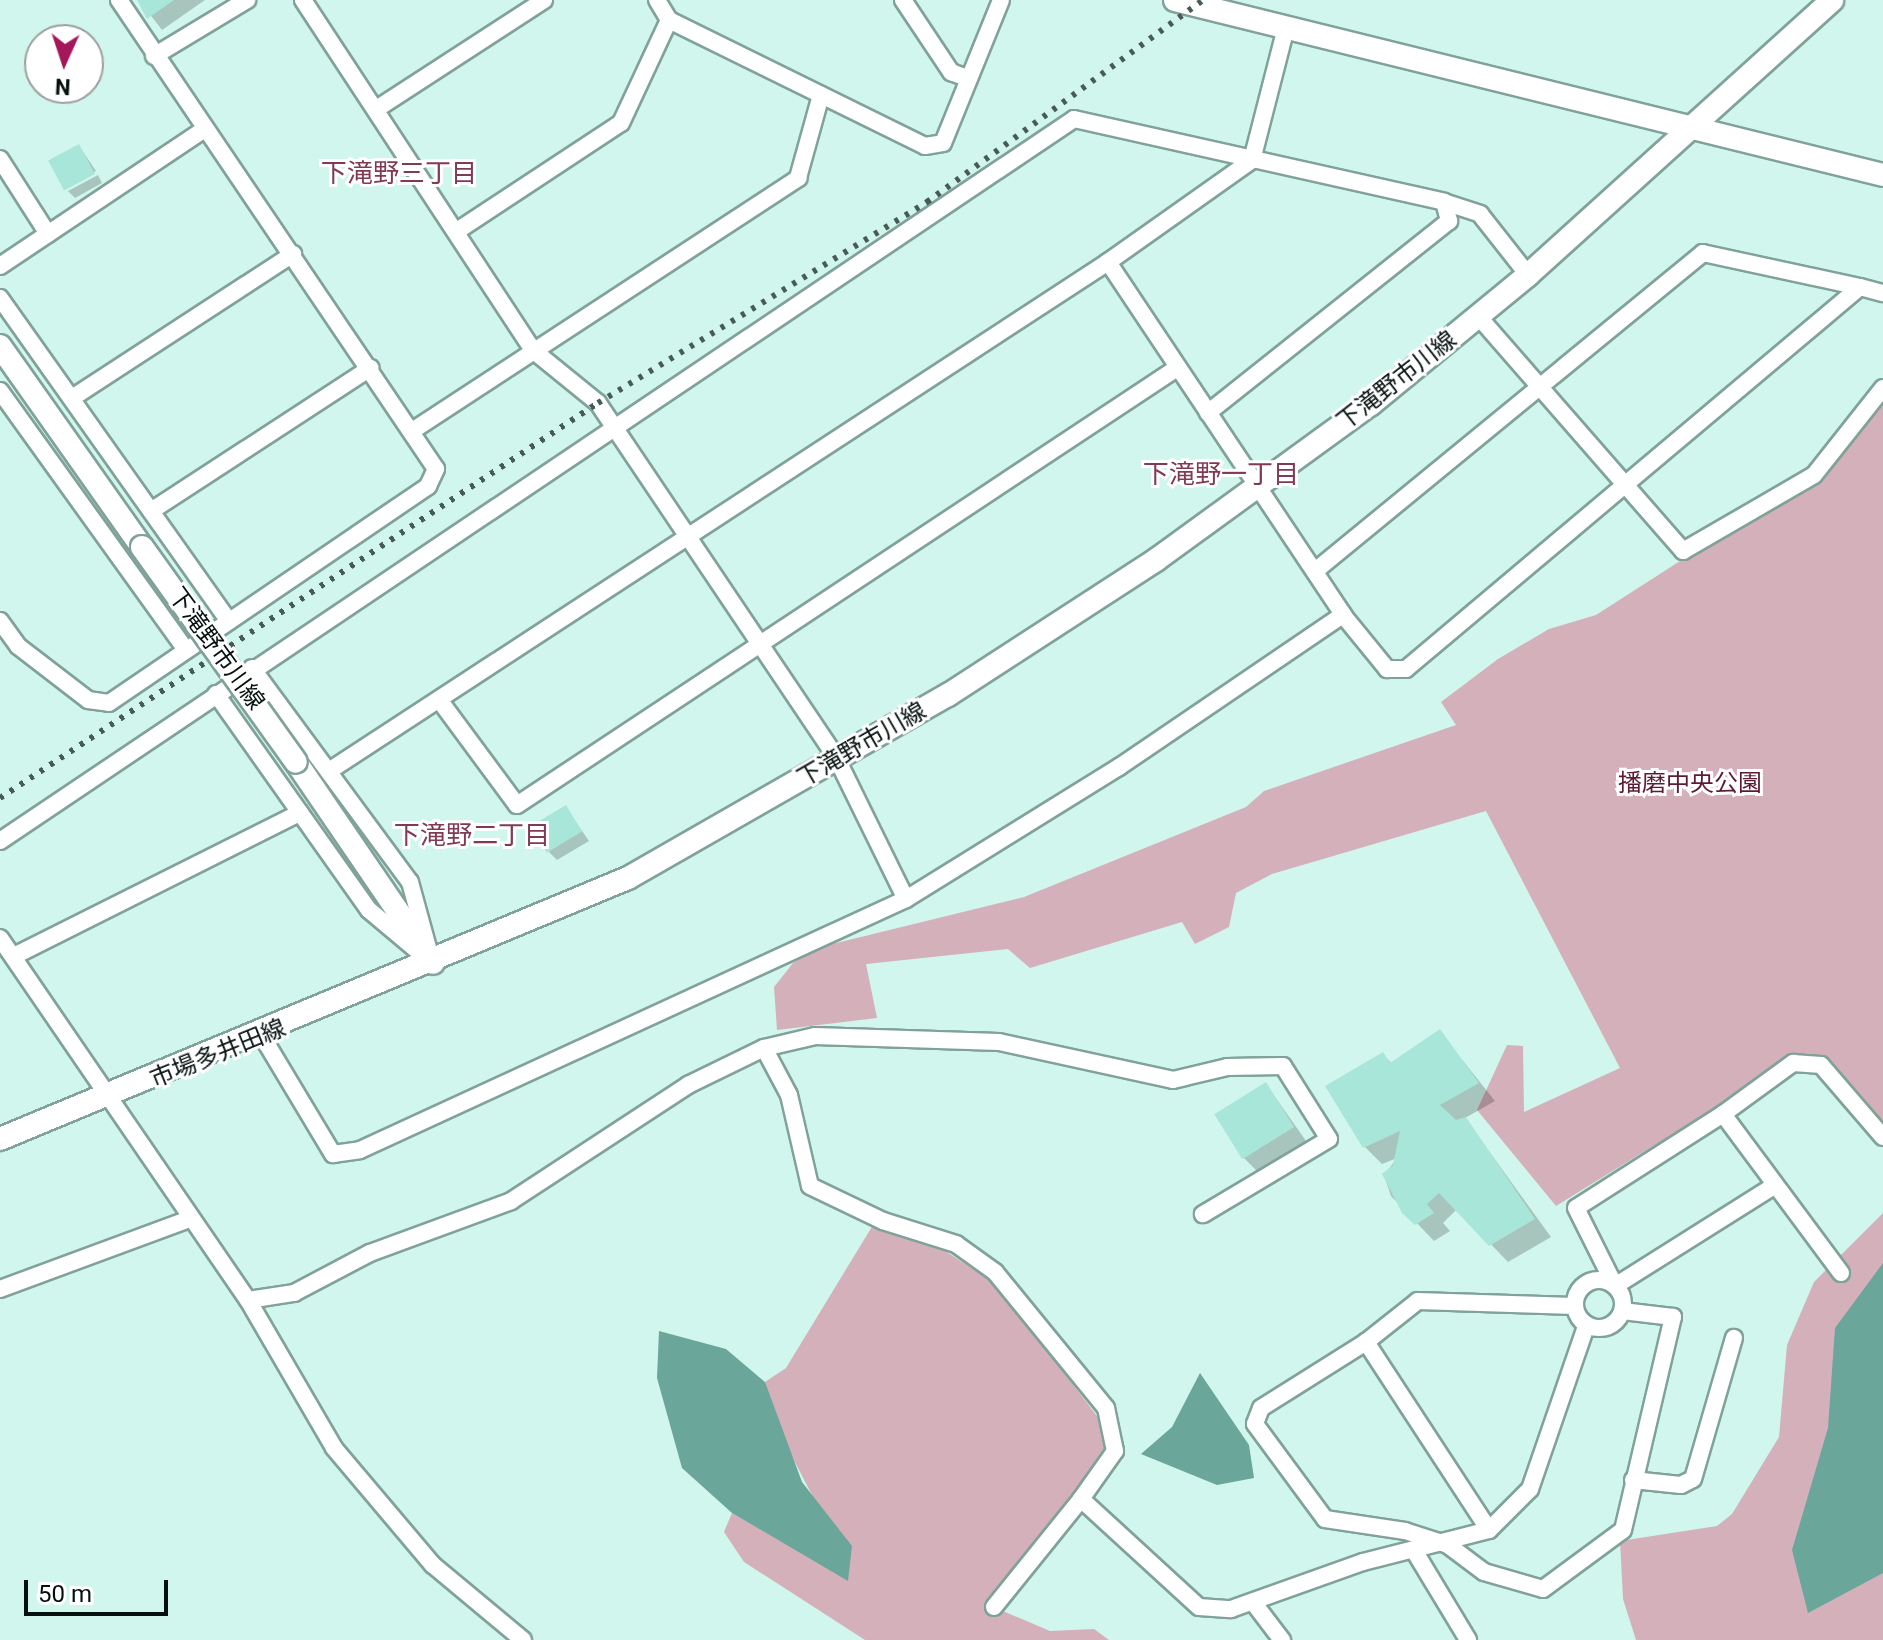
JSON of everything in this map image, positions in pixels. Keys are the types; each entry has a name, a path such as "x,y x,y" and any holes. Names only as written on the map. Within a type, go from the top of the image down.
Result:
{"main road":[{"path":"1175,0 1697,124 1883,175"},
{"path":"1697,124 1832,0"},
{"name":"下滝野市川線","path":"0,346 296,762 433,963 628,878 1000,661 1260,484 1528,275 1697,124"},
{"name":"市場多井田線","path":"0,1139 110,1098 433,963"}],"street":[{"path":"0,621 18,646 88,700 109,703 428,486 436,469 119,0"},
{"path":"154,56 247,0"},
{"path":"303,0 378,108 534,351 598,403 611,429 756,648 836,757 906,899"},
{"path":"378,108 544,0"},
{"path":"657,0 669,20 925,146 943,143 1001,0"},
{"path":"903,0 951,72 969,79"},
{"path":"457,231 621,123 669,20"},
{"path":"332,769 1108,262 1252,160 1286,28"},
{"path":"412,431 798,178 821,95"},
{"path":"0,841 252,668 1074,119 1444,202 1480,214 1528,275"},
{"path":"0,266 205,129"},
{"path":"0,159 48,234"},
{"path":"1208,413 1449,221 1444,202"},
{"path":"1315,571 1703,253 1883,293"},
{"path":"72,398 293,254"},
{"path":"1108,262 1177,368 1260,484 1343,615 1387,669 1406,669 1630,484 1860,287"},
{"path":"0,298 229,621"},
{"path":"1478,316 1630,484 1683,551 1814,475 1883,388"},
{"path":"151,511 370,368"},
{"path":"440,701 517,805 1177,368"},
{"path":"0,391 186,650"},
{"path":"262,1036 333,1154 360,1150 906,899 1119,767 1343,615"},
{"path":"252,668 332,769 410,882 433,963"},
{"path":"216,694 369,910 433,963"},
{"path":"14,956 300,813"},
{"path":"0,938 189,1219 248,1300 334,1448 433,1565 523,1640"},
{"path":"248,1300 294,1293 370,1253 511,1201 688,1085 764,1048 815,1036 921,1036 999,1042 1173,1080 1227,1067 1283,1066 1329,1139 1203,1214"},
{"path":"764,1048 789,1095 810,1186 883,1221 956,1244 995,1272 1106,1408 1115,1451 1081,1499 994,1607"},
{"path":"1622,1311 1615,1286 1576,1208 1723,1114 1793,1063 1821,1065 1883,1137"},
{"path":"1723,1114 1772,1187 1841,1273"},
{"path":"1574,1306 1588,1282 1615,1286 1772,1187"},
{"path":"0,1289 189,1219"},
{"path":"1574,1306 1418,1301 1366,1342 1261,1408 1255,1424 1325,1519 1448,1545 1484,1572 1543,1589 1623,1530 1673,1317 1622,1311"},
{"path":"1081,1499 1199,1607 1253,1602 1489,1530 1530,1489 1586,1326 1574,1306"},
{"path":"1586,1326 1608,1327 1622,1311"},
{"path":"1633,1480 1681,1485 1693,1479 1734,1338"},
{"path":"1366,1342 1489,1530"},
{"path":"1415,1552 1468,1640"},
{"path":"1253,1602 1282,1640"}],"green space":[{"name":"播磨中央公園","path":"1883,388 1883,1137 1821,1065 1793,1063 1657,1154 1653,1146 1556,1206 1477,1110 1507,1045 1523,1046 1524,1112 1620,1068 1486,811 1272,874 1236,893 1229,927 1195,944 1182,922 1030,968 1008,949 866,964 877,1018 777,1030 774,987 793,963 820,947 1024,897 1246,807 1264,791 1456,725 1441,702 1498,659 1549,629 1596,615 1814,475"},
{"path":"1883,1213 1883,1640 1636,1640 1623,1599 1620,1541 1717,1526 1732,1514 1779,1437 1787,1345 1814,1282"},
{"path":"873,1225 939,1247 996,1284 1110,1433 1110,1448 984,1603 1050,1631 1094,1629 1109,1640 865,1640 744,1562 724,1532 732,1513 840,1575 812,1495 772,1418 765,1382 786,1368"}],"shaded area":[{"path":"1883,1263 1883,1573 1808,1613 1792,1550 1828,1428 1835,1328"},
{"path":"659,1331 726,1349 765,1382 802,1482 852,1546 848,1581 732,1513 682,1468 657,1378"},
{"path":"1200,1373 1249,1445 1254,1478 1217,1485 1141,1454 1172,1427"}],"building":[{"path":"137,0 174,0 147,19"},
{"path":"79,144 95,174 64,190 48,160"},
{"path":"566,805 582,832 547,853 531,826"},
{"path":"1440,1029 1479,1083 1440,1105 1456,1120 1466,1117 1535,1219 1489,1246 1439,1193 1427,1204 1434,1213 1415,1225 1402,1213 1382,1174 1393,1165 1400,1131 1363,1148 1325,1086 1383,1052 1390,1063"},
{"path":"1266,1082 1294,1127 1242,1159 1214,1114"}],"railway":[{"path":"0,798 598,403 927,202 1203,0"}],"district":[{"name":"下滝野三丁目","path":"399,174"},
{"name":"下滝野一丁目","path":"1221,475"},
{"name":"下滝野二丁目","path":"472,836"}]}
